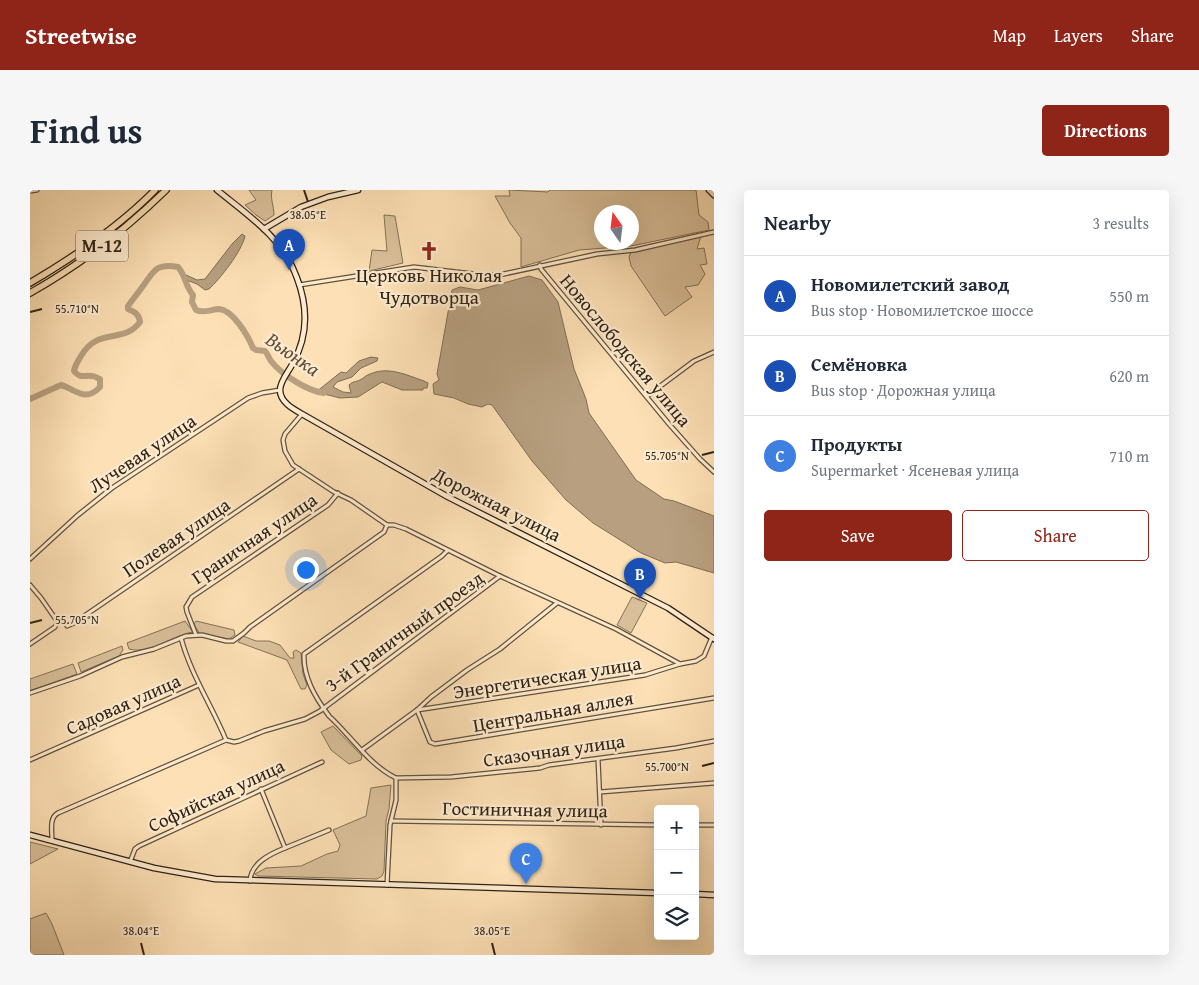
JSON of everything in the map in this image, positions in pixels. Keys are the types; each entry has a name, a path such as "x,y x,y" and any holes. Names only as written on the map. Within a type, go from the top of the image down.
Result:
{"highway":[{"name":"М-12","path":"30,283 124,219 155,190"},
{"name":"М-12","path":"30,293 74,266 109,241 141,215 166,190"}],"main road":[{"path":"216,190 264,229 282,248 300,285 304,301 305,325 301,345 294,362 281,384 280,390"},
{"path":"264,229 301,207 358,190"},
{"path":"709,190 714,195"},
{"name":"Дорожная улица","path":"280,390 282,398 286,403 302,414 448,497 668,608 713,638"},
{"path":"30,833 130,863 215,879 654,893"},
{"path":"699,894 714,895"}],"street":[{"path":"30,191 37,190"},
{"path":"300,285 414,267 488,276 597,254 635,250 714,232"},
{"name":"Новослободская улица","path":"540,265 541,269 646,396 700,459 714,472"},
{"path":"646,396 694,361 714,352"},
{"name":"Лучевая улица","path":"30,559 78,515 112,488 248,398 280,390"},
{"name":"Граничная улица","path":"302,414 285,434 283,440 291,462 299,470 351,500 387,525 399,526 616,630 680,664"},
{"name":"Полевая улица","path":"67,626 299,470"},
{"name":"Граничная улица","path":"196,635 186,607 192,597 328,505 338,493"},
{"path":"30,693 80,676 122,657 154,649 181,638 196,635 226,642 233,641 384,532 387,525"},
{"path":"388,885 392,821 396,800 396,778 374,763 329,716 305,672 304,654 442,556 447,550"},
{"name":"3-й Граничный проезд","path":"323,707 500,576"},
{"path":"30,585 42,598 57,621 57,624 30,644"},
{"path":"362,750 417,710 467,670 500,649 557,603"},
{"path":"181,638 190,667 218,720 226,740"},
{"name":"Энергетическая улица","path":"417,710 645,675 696,661 704,656 713,638"},
{"name":"Садовая улица","path":"30,760 199,685"},
{"name":"Центральная аллея","path":"417,710 430,742 436,744 714,698"},
{"path":"52,840 51,820 53,816 226,740 239,741 264,731 305,719 320,711 323,707"},
{"name":"Сказочная улица","path":"396,778 451,778 540,768 549,765 714,741"},
{"path":"598,759 601,825"},
{"name":"Софийская улица","path":"130,863 138,846 322,762"},
{"path":"600,792 714,784"},
{"path":"261,789 284,848"},
{"name":"Гостиничная улица","path":"392,821 654,825"},
{"path":"699,824 714,824"},
{"path":"250,880 253,870 269,855 330,830"}],"shaded area":[{"path":"249,190 272,190 274,215 265,221 245,205 256,200"},
{"path":"509,190 548,192 550,190 696,190 699,215 708,222 709,230 639,244 639,205 594,205 594,249 579,250 521,267 521,238 495,196 510,196"},
{"path":"384,215 395,216 403,263 369,271 372,250 387,251"},
{"path":"242,234 245,236 235,257 209,289 205,290 197,284 184,279 184,274 197,280 205,279"},
{"path":"701,236 697,249 704,248 707,264 700,265 705,274 698,285 685,287 692,297 665,316 631,266 629,257 631,252"},
{"path":"529,276 542,280 558,302 574,369 586,399 589,413 636,480 664,499 714,516 714,573 676,562 665,563 641,553 593,523 566,500 532,461 492,405 488,404 482,407 434,394 433,384 439,380 437,374 452,290 460,287 478,290"},
{"path":"371,357 378,358 377,361 361,368 352,377 337,382 333,387 343,392 351,393 349,385 353,382 369,374 391,371 424,381 428,383 427,388 423,388 423,390 402,390 382,382 358,397 340,398 316,392 341,372 346,373 359,361"},
{"path":"632,597 647,603 631,633 617,625"},
{"path":"185,621 193,632 153,647 137,650 129,649 127,643"},
{"path":"196,621 234,630 235,635 229,639 199,633 194,624"},
{"path":"243,636 256,641 269,641 280,645 290,658 294,658 293,652 296,650 301,653 303,674 307,685 305,689 301,689 287,660 238,642"},
{"path":"122,646 123,650 119,656 81,672 78,663"},
{"path":"73,664 77,674 30,691 30,679"},
{"path":"333,726 362,756 361,760 349,764 331,750 321,732"},
{"path":"391,785 382,876 377,879 258,876 255,874 266,868 301,866 338,851 340,845 333,830 366,816 371,788"},
{"path":"30,842 58,849 30,864"},
{"path":"46,913 64,955 30,955 30,919"}],"waterway":[{"name":"Вьюнка","path":"30,399 61,385 80,393 90,394 95,392 100,387 100,379 93,376 80,376 76,373 74,371 78,361 95,341 126,333 140,322 138,315 128,309 128,306 153,272 165,266 178,267 181,270 193,295 192,302 196,310 224,310 235,319 248,337 253,348 265,351 275,366 295,381 317,392 324,393"}],"place":[{"name":"Церковь Николая Чудотворца","path":"429,251"},
{"name":"Новомилетский завод","path":"289,270"},
{"name":"Семёновка","path":"640,599"},
{"name":"Продукты","path":"526,884"}]}
